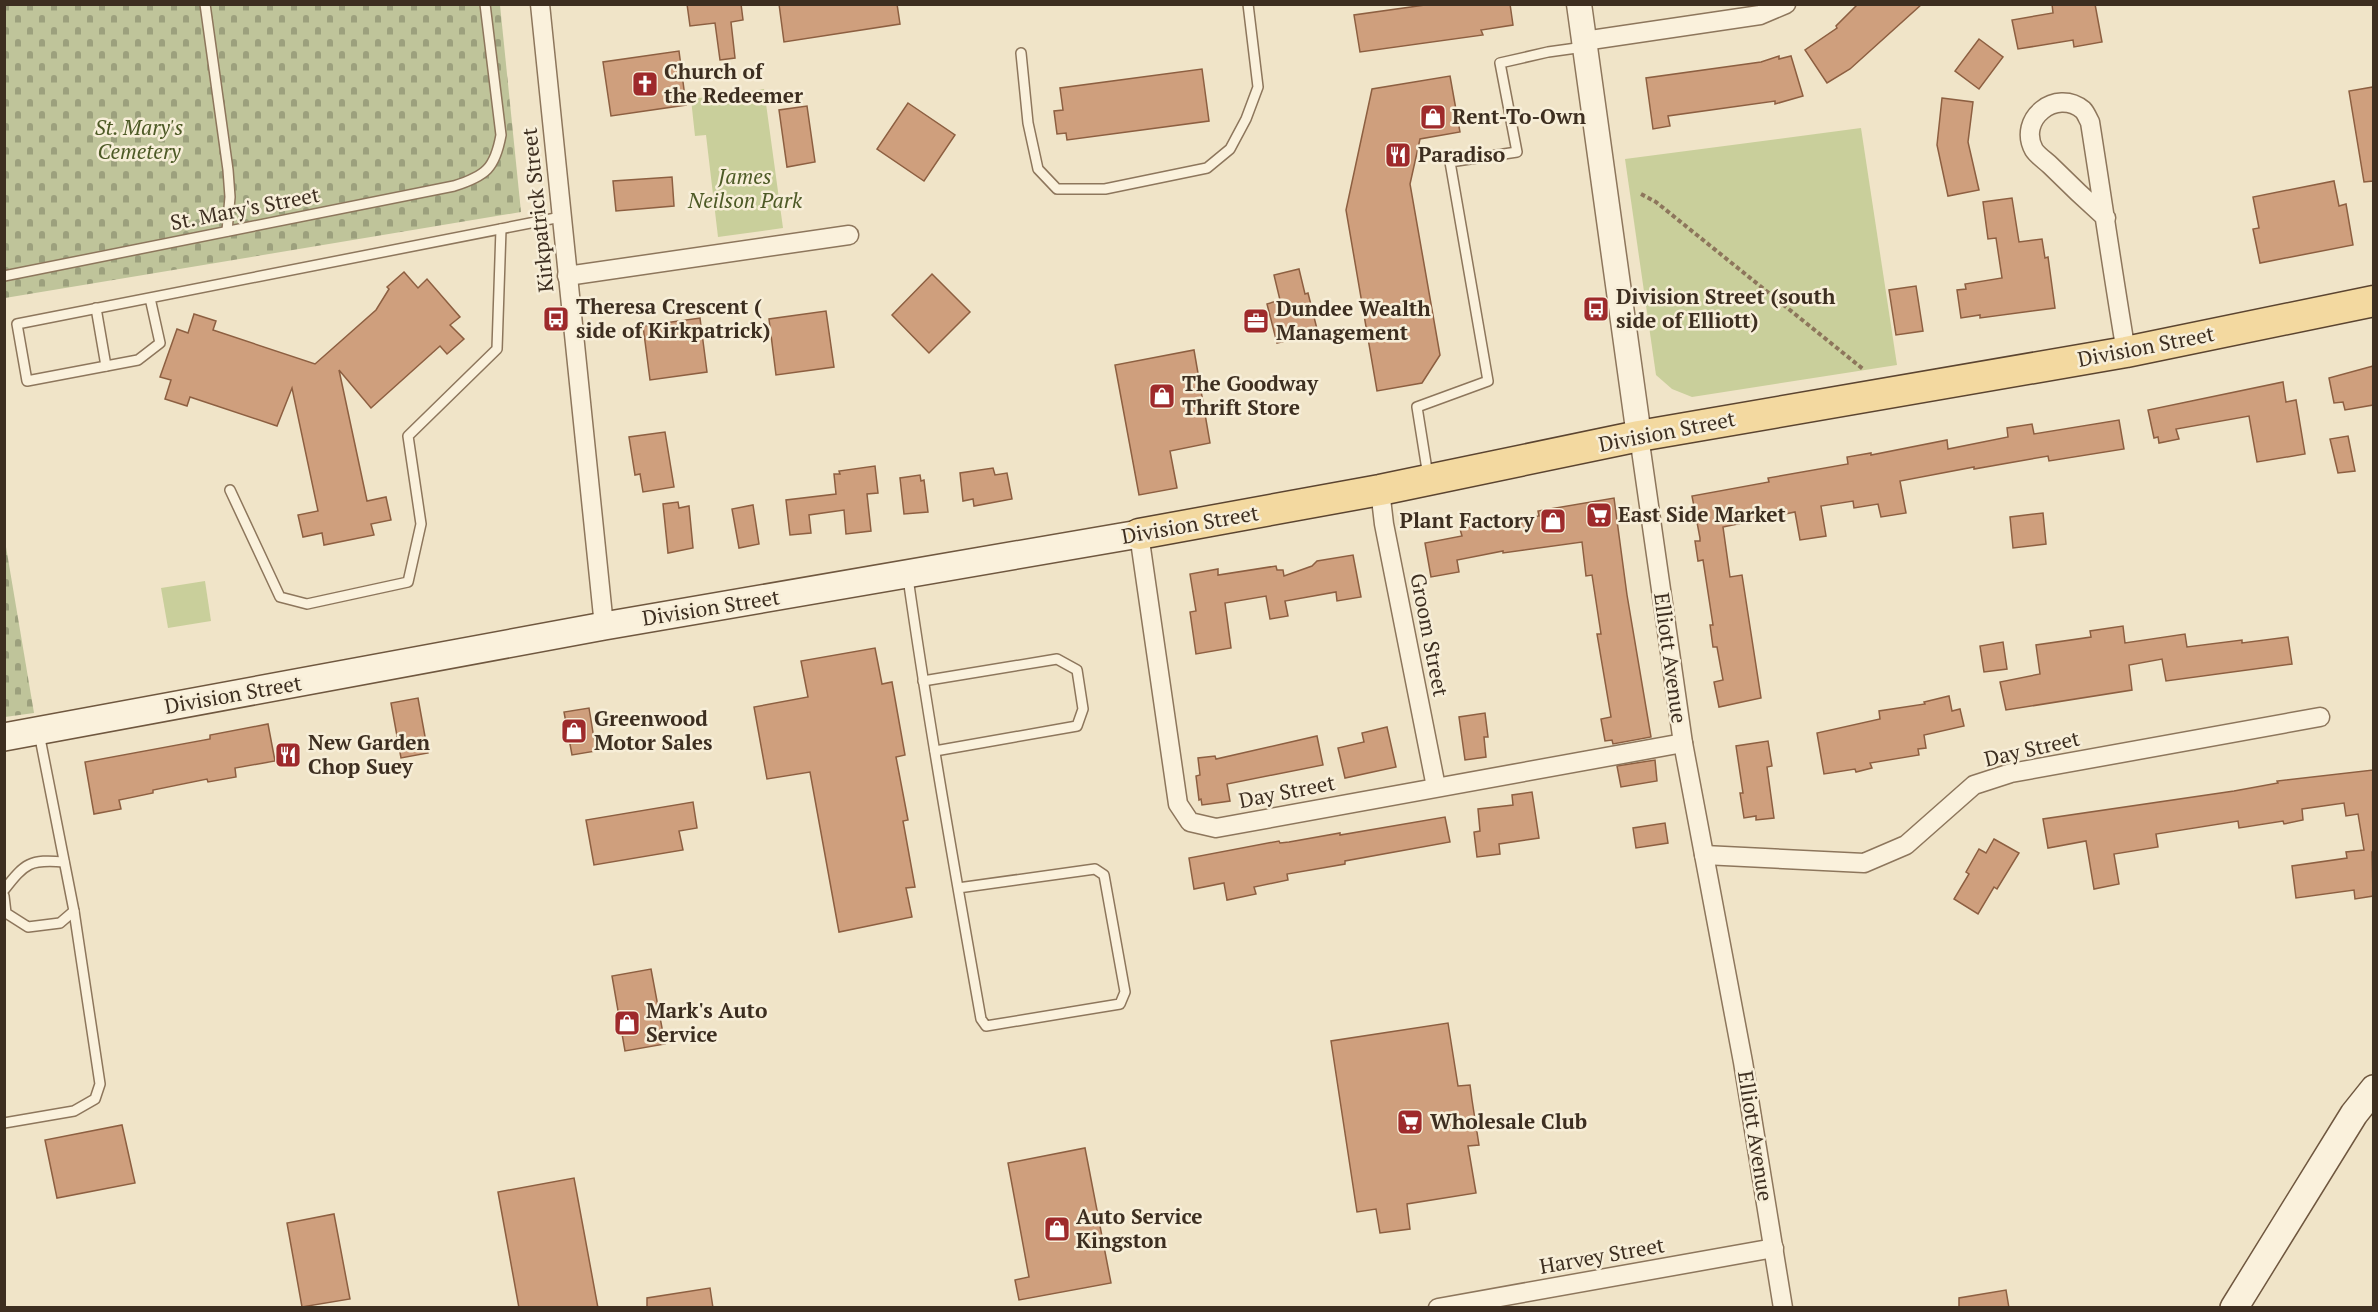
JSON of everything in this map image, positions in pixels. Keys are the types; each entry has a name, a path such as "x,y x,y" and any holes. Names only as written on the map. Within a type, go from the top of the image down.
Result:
{"main road":[{"name":"Division Street","path":"4,737 604,626 908,575 1380,490 1639,436 2126,352 2373,302"},
{"path":"2234,1308 2241,1293 2354,1114 2373,1089"}],"street":[{"name":"Kirkpatrick Street","path":"540,4 604,626"},
{"name":"Elliott Avenue","path":"1579,4 1683,743 1743,1062 1783,1308"},
{"path":"1584,44 1760,15 1786,4"},
{"path":"2106,218 2035,150 2030,133 2033,119 2042,108 2054,104 2069,104 2084,110 2090,122 2106,218 2126,352"},
{"path":"567,276 849,235"},
{"name":"Groom Street","path":"1380,490 1384,524 1436,787"},
{"name":"Day Street","path":"1139,534 1178,804 1190,822 1216,828 1683,743"},
{"name":"Day Street","path":"1704,855 1864,863 1906,845 1974,785 2011,773 2320,717"},
{"name":"Harvey Street","path":"1438,1308 1774,1248"}],"lane":[{"path":"205,4 231,197 227,231"},
{"name":"St. Mary's Street","path":"4,276 454,186 472,180 489,170 498,154 501,135 485,4"},
{"path":"1021,53 1028,123 1038,169 1057,189 1105,189 1140,183 1207,168 1230,149 1246,119 1258,87 1248,4"},
{"path":"1429,481 1417,407 1488,381 1450,162 1517,152 1500,63 1584,44"},
{"path":"150,298 160,343 138,360 27,381 17,324 561,217"},
{"path":"230,490 280,597 308,604 408,582 421,524 408,436 497,349 501,229"},
{"path":"96,308 106,366"},
{"path":"908,575 923,681 958,888 981,1019 986,1026 1120,1004 1125,992 1104,875 1095,869 958,888"},
{"path":"923,681 1057,659 1077,670 1082,699 1083,709 1077,726 935,751"},
{"path":"4,1123 74,1111 95,1099 100,1084 74,911 39,731"},
{"path":"4,890 19,871 40,860 64,862"},
{"path":"4,896 6,913 28,927 60,923 74,911"}],"path":[{"path":"1641,194 1656,201 1863,369"}],"green space":[{"name":"St. Mary's Cemetery","path":"5,5 500,5 521,212 5,298"},
{"name":"James Neilson Park","path":"764,89 783,228 718,237 706,135 695,136 691,99"},
{"path":"1861,128 1897,365 1692,397 1672,389 1656,375 1625,159"},
{"path":"4,535 34,713 5,717 4,717"},
{"path":"205,581 211,621 168,628 161,588"}],"building":[{"path":"687,4 741,4 743,20 731,22 735,58 720,60 715,23 690,26"},
{"path":"779,4 897,4 900,24 784,42"},
{"path":"1432,4 1510,4 1513,25 1481,30 1483,35 1360,52 1354,15"},
{"path":"1858,4 1922,4 1850,69 1827,83 1805,50 1837,28 1836,26"},
{"path":"2052,4 2095,4 2102,42 2074,47 2073,40 2018,49 2012,20 2053,13"},
{"path":"1979,39 2003,57 1979,89 1955,71"},
{"name":"Church of the Redeemer","path":"679,51 686,105 611,116 603,62"},
{"path":"1779,56 1779,59 1791,56 1803,96 1775,104 1775,101 1668,116 1670,126 1653,129 1646,78 1761,62"},
{"path":"1202,69 1209,121 1067,140 1066,133 1057,134 1054,111 1063,110 1060,88"},
{"path":"1450,76 1460,132 1420,139 1410,184 1440,355 1422,383 1377,391 1346,210 1372,89"},
{"path":"2373,87 2373,181 2364,182 2349,91"},
{"path":"1942,98 1973,102 1968,142 1979,190 1948,196 1937,145"},
{"path":"908,103 955,135 924,181 877,149"},
{"path":"807,106 815,162 787,167 779,110"},
{"path":"672,177 674,206 616,211 613,181"},
{"path":"2334,181 2339,206 2346,204 2353,245 2260,263 2253,229 2259,228 2253,197"},
{"path":"2012,198 2019,242 2042,239 2045,258 2048,257 2055,308 1980,318 1980,315 1961,318 1957,290 1966,289 1965,284 2002,278 1996,238 1988,239 1983,202"},
{"path":"1299,269 1318,333 1277,343 1267,304 1280,300 1274,275"},
{"path":"404,272 418,288 427,279 460,317 450,325 464,339 447,354 440,346 371,408 339,370 367,501 386,497 391,520 371,524 374,535 324,545 322,533 303,537 298,515 318,511 292,388 277,426 190,397 187,406 165,399 171,380 160,377 177,329 188,333 194,314 216,321 213,330 315,364 376,310 389,289 387,287"},
{"path":"932,274 970,312 929,353 892,315"},
{"path":"1916,286 1923,331 1896,335 1889,290"},
{"path":"826,311 834,367 776,375 769,319"},
{"path":"700,318 707,372 650,380 643,326"},
{"name":"The Goodway Thrift Store","path":"1194,350 1210,443 1170,451 1177,488 1139,495 1115,365"},
{"path":"2373,366 2373,405 2345,410 2343,402 2334,403 2329,378"},
{"path":"2283,382 2286,402 2296,400 2305,454 2257,462 2249,416 2176,429 2179,439 2159,443 2158,437 2154,438 2148,410"},
{"path":"2119,420 2124,449 2049,461 2048,456 1900,481 1906,513 1881,517 1878,504 1854,508 1853,501 1821,506 1826,536 1800,540 1795,512 1723,527 1730,577 1742,575 1761,698 1719,707 1714,682 1723,680 1717,647 1713,647 1710,625 1713,625 1703,560 1698,561 1695,541 1700,541 1700,538 1692,496 1769,482 1768,478 1848,464 1847,457 1871,453 1871,455 1947,440 1948,449 2008,437 2007,428 2032,424 2034,434"},
{"path":"665,432 674,487 643,492 640,474 635,475 629,437"},
{"path":"2348,436 2355,471 2338,473 2330,439"},
{"path":"875,466 878,493 867,494 871,531 846,534 844,510 809,515 811,533 790,535 786,500 836,494 834,474 840,474 839,471"},
{"path":"993,468 995,475 1007,473 1012,499 974,506 973,499 963,501 960,473"},
{"path":"920,475 921,481 924,480 928,512 904,514 900,478"},
{"path":"1614,498 1627,595 1651,737 1613,744 1612,740 1605,741 1601,719 1611,717 1597,634 1601,634 1592,575 1586,576 1582,542 1503,553 1503,551 1457,560 1459,572 1431,577 1425,543 1462,536 1460,529 1539,516 1538,511"},
{"path":"678,502 679,508 689,506 693,548 668,553 663,504"},
{"path":"753,505 759,544 739,548 732,509"},
{"path":"2043,513 2046,544 2013,548 2010,517"},
{"path":"1353,555 1361,597 1337,601 1336,592 1285,601 1288,616 1270,619 1266,596 1225,603 1231,648 1196,654 1190,612 1196,611 1190,574 1218,569 1218,575 1276,566 1277,570 1283,570 1284,576 1312,566 1317,561"},
{"path":"2123,626 2125,643 2185,634 2187,647 2288,637 2292,664 2166,681 2162,659 2129,665 2132,690 2006,710 2000,682 2040,674 2036,645 2091,637 2090,631"},
{"path":"2003,642 2007,669 1984,672 1980,646"},
{"path":"875,648 882,684 892,682 905,755 896,757 908,820 903,821 915,887 906,888 912,917 839,932 810,772 767,779 754,707 808,697 801,661"},
{"path":"1949,696 1952,711 1960,709 1964,726 1924,735 1926,748 1918,749 1919,755 1870,763 1872,768 1856,772 1855,769 1824,774 1817,733 1880,719 1879,711 1925,704 1924,702"},
{"path":"418,698 428,753 401,758 391,703"},
{"path":"589,708 596,751 572,755 564,712"},
{"path":"1485,713 1488,737 1484,737 1486,757 1465,760 1459,717"},
{"path":"268,724 275,761 235,768 236,777 208,782 207,779 153,790 153,793 119,800 121,809 94,814 85,762 210,739 210,735"},
{"path":"1387,727 1396,767 1345,778 1338,748 1364,742 1362,733"},
{"path":"1317,736 1323,765 1227,784 1230,801 1202,805 1201,799 1199,800 1196,776 1200,775 1198,758 1215,756 1216,759"},
{"path":"1768,741 1772,766 1767,767 1774,818 1756,820 1756,816 1744,818 1736,746"},
{"path":"1655,760 1657,781 1621,787 1617,766"},
{"path":"2373,770 2373,896 2355,899 2354,890 2296,898 2292,866 2347,858 2346,852 2364,850 2358,814 2346,816 2344,803 2302,809 2303,820 2284,824 2283,821 2239,828 2238,821 2156,834 2158,847 2114,854 2119,884 2094,889 2086,841 2048,848 2043,819 2234,791 2278,783 2277,781"},
{"path":"1532,792 1539,838 1499,844 1500,854 1477,857 1474,832 1480,831 1478,809 1513,805 1512,795"},
{"path":"693,802 697,828 679,831 683,850 594,865 586,820"},
{"path":"1445,817 1450,842 1287,874 1288,880 1254,887 1256,894 1227,900 1224,883 1194,889 1189,858 1279,841 1280,843 1340,833 1340,835"},
{"path":"1665,823 1668,843 1636,848 1633,828"},
{"path":"1994,839 2019,853 1997,889 1994,887 1978,914 1954,899 1969,874 1966,872 1979,849 1986,853"},
{"path":"651,969 665,1044 625,1051 612,976"},
{"name":"Wholesale Club","path":"1448,1023 1458,1086 1470,1085 1479,1145 1468,1146 1476,1193 1407,1204 1410,1229 1380,1233 1376,1209 1357,1212 1331,1041"},
{"path":"122,1125 135,1183 57,1198 45,1140"},
{"path":"1085,1148 1111,1283 1019,1300 1015,1280 1029,1277 1008,1163"},
{"path":"574,1178 598,1308 519,1308 498,1192"},
{"path":"334,1214 350,1299 302,1307 287,1223"},
{"path":"710,1288 713,1308 647,1308 647,1298"},
{"path":"2006,1290 2009,1308 1959,1308 1959,1298"}],"place":[{"name":"Church of the Redeemer","path":"645,84"},
{"name":"Rent-To-Own","path":"1433,117"},
{"name":"Paradiso","path":"1398,155"},
{"name":"Division Street (south side of Elliott)","path":"1596,309"},
{"name":"Theresa Crescent ( side of Kirkpatrick)","path":"556,319"},
{"name":"Dundee Wealth Management","path":"1256,321"},
{"name":"The Goodway Thrift Store","path":"1162,396"},
{"name":"East Side Market","path":"1599,515"},
{"name":"Plant Factory","path":"1553,521"},
{"name":"Greenwood Motor Sales","path":"574,731"},
{"name":"New Garden Chop Suey","path":"288,755"},
{"name":"Mark's Auto Service","path":"627,1023"},
{"name":"Wholesale Club","path":"1410,1122"},
{"name":"Auto Service Kingston","path":"1057,1229"}]}
